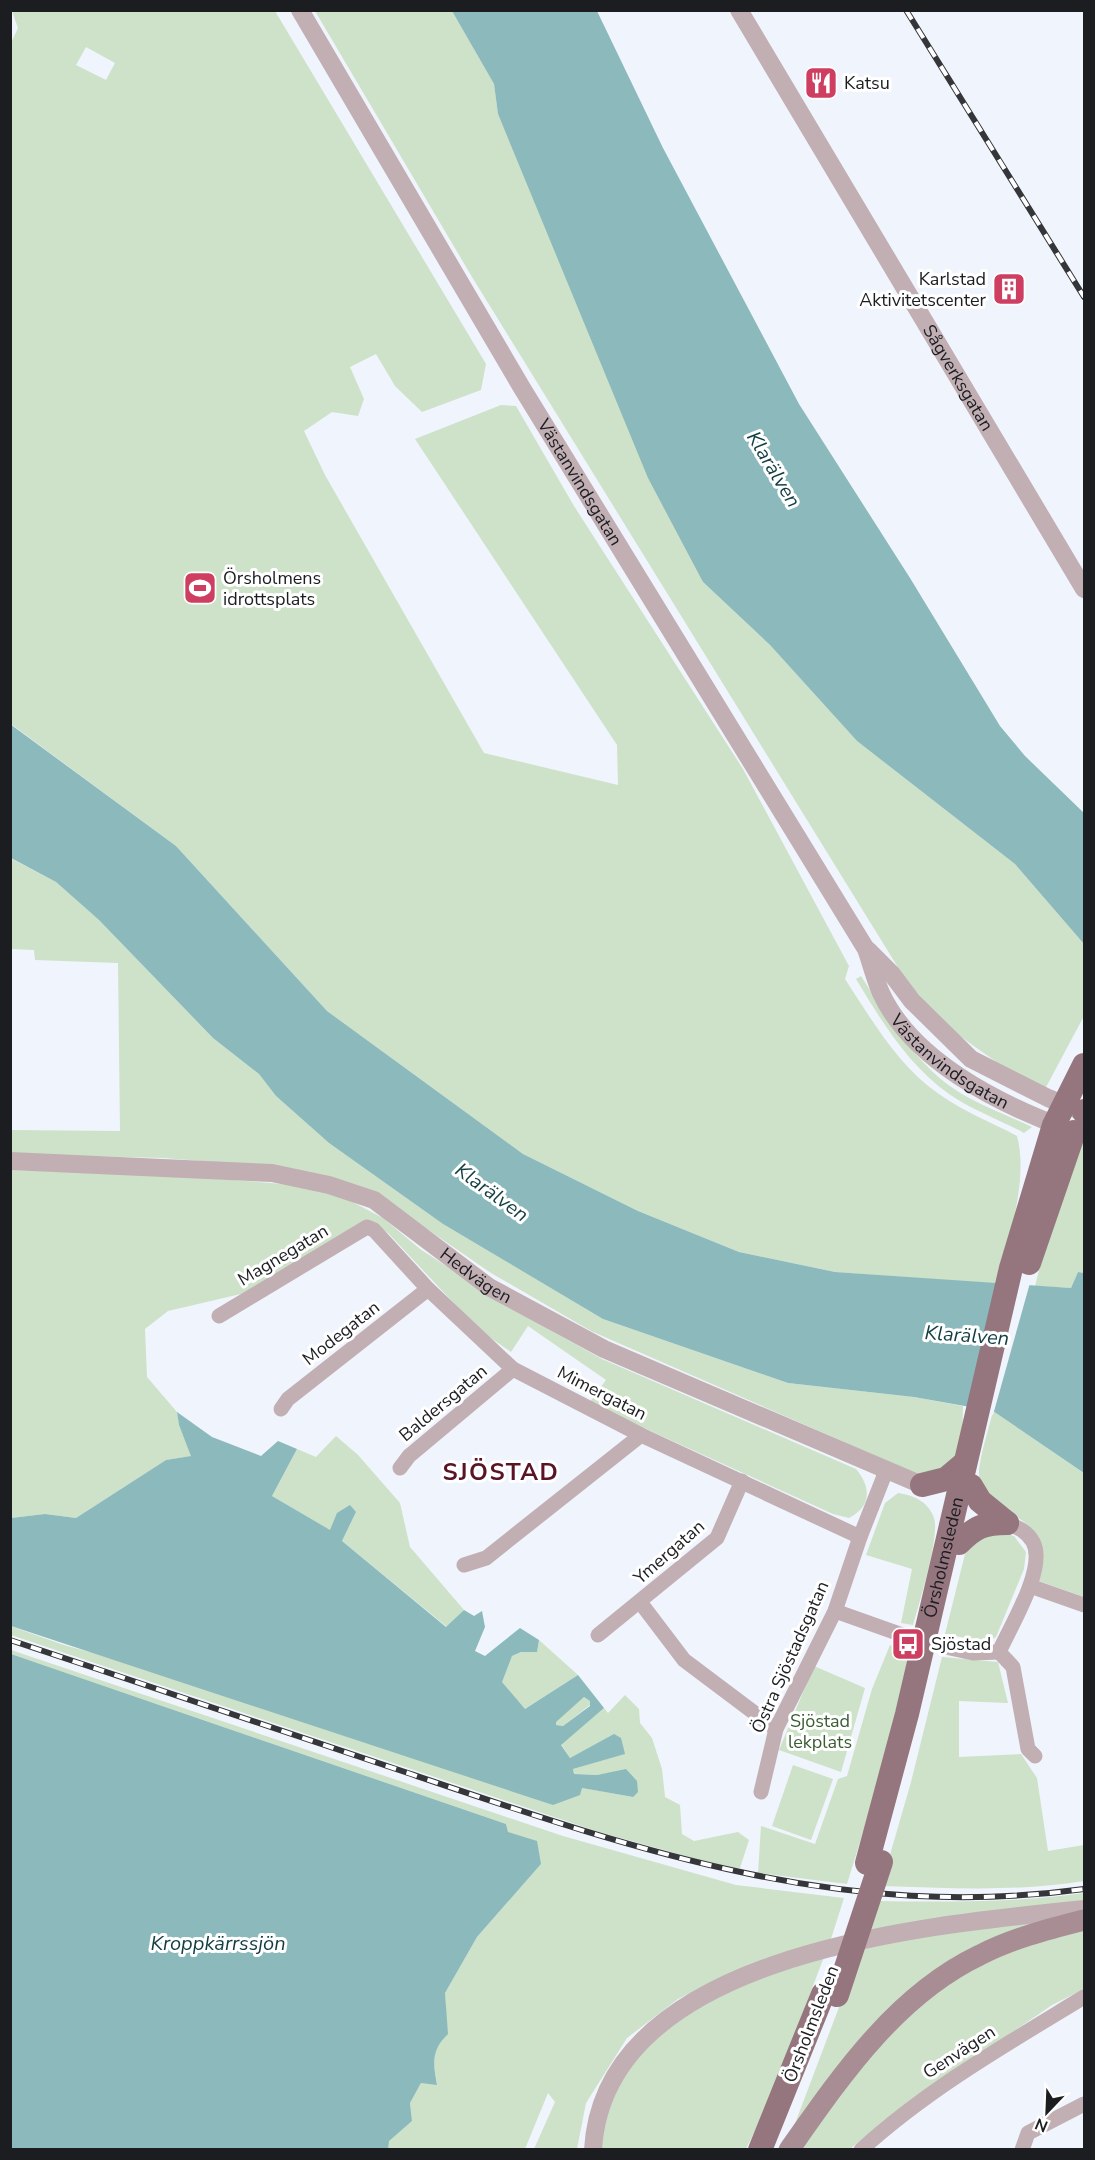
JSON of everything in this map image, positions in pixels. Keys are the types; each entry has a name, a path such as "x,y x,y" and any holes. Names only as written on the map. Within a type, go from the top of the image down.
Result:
{"main road":[{"name":"Örsholmsleden","path":"775,2150 874,1863 900,1796 979,1429 1019,1271 1072,1117 1084,1065"},
{"path":"922,1485 968,1475 980,1501 1007,1522"},
{"path":"922,1485 935,1494 955,1533 988,1523 1007,1522"},
{"path":"789,2150 870,2042 922,1993 978,1955 1011,1941 1084,1920"},
{"name":"Örsholmsleden","path":"760,2150 830,1995"}],"street":[{"name":"Västanvindsgatan","path":"300,10 522,388 866,949 881,993 907,1033 961,1079 1072,1117"},
{"name":"Sågverksgatan","path":"739,10 1084,589"},
{"name":"Västanvindsgatan","path":"866,949 891,973 912,1001 971,1059 1072,1117"},
{"name":"Hedvägen","path":"10,1161 272,1173 329,1185 374,1200 489,1287 594,1343 922,1485"},
{"name":"Mimergatan","path":"367,1227 374,1230 428,1289 513,1369 641,1435 742,1480 860,1537"},
{"name":"Magnegatan","path":"219,1316 367,1227"},
{"name":"Modegatan","path":"281,1409 288,1399 428,1289"},
{"name":"Baldersgatan","path":"400,1468 409,1456 513,1369"},
{"path":"464,1565 486,1558 641,1435"},
{"name":"Östra Sjöstadsgatan","path":"761,1792 776,1729 835,1611 860,1537 886,1471"},
{"name":"Ymergatan","path":"598,1635 717,1538 742,1480"},
{"path":"999,1652 1030,1586 1037,1559 1033,1542 1026,1532 1007,1522"},
{"path":"1030,1586 1084,1605"},
{"path":"640,1602 684,1660 776,1729"},
{"path":"835,1611 911,1638"},
{"path":"940,1647 973,1653 999,1652 1013,1667 1028,1749 1035,1756"},
{"path":"593,2150 599,2111 616,2073 628,2056 651,2030 691,2000 707,1992 750,1973 855,1943 942,1927 1084,1909"},
{"name":"Genvägen","path":"863,2149 892,2121 971,2066 1084,1997"},
{"path":"1022,2150 1028,2133 1084,2104"}],"green space":[{"path":"12,11 275,11 486,364 481,390 422,412 395,386 376,354 350,367 364,399 358,416 332,412 304,431 325,475 484,753 618,785 617,745 415,439 501,405 516,406 574,506 743,769 849,966 845,979 876,1026 898,1056 924,1083 957,1106 1017,1136 1020,1153 1019,1190 997,1284 835,1272 739,1252 638,1211 523,1154 327,1011 176,846 11,724 10,45 18,28","holes":["86,47 115,63 106,80 76,65"]},
{"path":"315,11 452,11 494,84 498,114 703,582 770,645 857,741 1015,864 1084,944 1084,1016 1045,1089 1012,1073 947,1027 907,982 472,277"},
{"path":"10,858 56,882 99,920 213,1038 259,1074 276,1096 329,1143 443,1224 603,1319 788,1383 914,1397 963,1406 962,1450 955,1464 922,1476 591,1331 491,1273 385,1200 255,1165 163,1158 11,1154 11,1130 120,1131 118,963 35,960 34,950 11,949"},
{"path":"861,976 905,1041 931,1070 962,1094 1032,1127 1024,1133 967,1105 934,1082 908,1056 886,1027 856,979"},
{"path":"1084,1134 1084,1273 1078,1272 1071,1288 1035,1286 1054,1213"},
{"path":"11,1170 169,1175 310,1186 341,1196 383,1218 420,1249 512,1309 602,1359 856,1469 866,1489 865,1502 857,1513 849,1518 833,1514 589,1403 606,1380 528,1326 511,1352 479,1330 389,1234 370,1220 245,1293 168,1311 145,1329 147,1377 177,1412 179,1425 192,1456 166,1460 76,1518 45,1514 11,1518"},
{"path":"993,1411 1084,1473 1084,1597 1039,1581 1042,1556 1038,1538 1029,1526 992,1501 983,1490 979,1468"},
{"path":"336,1436 358,1455 400,1503 410,1547 464,1610 447,1627 342,1541 356,1512 331,1531 272,1496 297,1449 316,1457"},
{"path":"898,1493 915,1498 924,1504 932,1512 934,1518 934,1539 928,1570 913,1625 901,1623 912,1569 866,1555 885,1503"},
{"path":"997,1531 1014,1536 1026,1552 1024,1569 996,1637 987,1642 945,1634 965,1554 976,1537"},
{"path":"10,1626 64,1645 582,1788 633,1797 626,1770 597,1775 574,1774 573,1769 624,1754 614,1735 570,1758 561,1744 604,1708 608,1713 625,1695 639,1709 640,1723 652,1738 662,1769 665,1797 680,1805 682,1834 694,1841 738,1832 749,1840 740,1868 725,1867 599,1832 11,1635"},
{"path":"539,1640 578,1675 525,1709 501,1682 512,1656 521,1652 537,1652"},
{"path":"890,1645 911,1652 878,1783 847,1884 758,1873 761,1826 815,1844 838,1779 847,1776 872,1689"},
{"path":"11,1650 563,1836 736,1885 844,1898 830,1942 714,1981 678,1999 627,2038 586,2103 577,2149 534,2149 555,2102 548,2093 525,2149 388,2149 388,2141 412,2121 410,2103 421,2083 437,2084 434,2057 438,2046 447,2034 445,1993 477,1937 541,1864 508,1832 506,1824 11,1654"},
{"path":"942,1657 998,1662 1008,1703 959,1701 959,1757 1021,1754 1037,1778 1048,1851 1084,1845 1084,1881 1008,1888 881,1886 911,1782"},
{"name":"Sjöstad lekplats","path":"814,1666 865,1688 841,1772 779,1750"},
{"path":"584,1697 591,1701 590,1705 563,1726 556,1725 555,1722"},
{"path":"793,1765 833,1779 811,1840 772,1826"},
{"path":"1084,1893 1084,1901 867,1934 877,1901 1007,1900"},
{"path":"1051,1919 952,1962 785,2150 861,1949 924,1935"},
{"path":"1084,1927 1084,1989 1052,2005 895,2113 850,2149 801,2150 823,2112 911,2010 978,1964 1045,1936"},
{"path":"824,1957 768,2104 746,2149 597,2150 608,2100 655,2029 765,1974"}],"water":[{"name":"Klarälven","path":"452,11 597,11 663,148 799,404 910,578 1000,726 1025,756 1084,813 1084,944 1015,864 857,741 770,645 703,582 648,478 498,114 494,84"},
{"name":"Klarälven","path":"10,724 176,846 327,1011 523,1154 638,1211 739,1252 835,1272 1071,1288 1078,1272 1084,1273 1084,1473 993,1411 914,1397 788,1383 603,1319 443,1224 329,1143 276,1096 259,1074 213,1038 99,920 56,882 11,858"},
{"path":"177,1412 212,1437 261,1456 278,1441 297,1449 272,1496 330,1530 337,1513 350,1505 356,1512 342,1541 446,1627 464,1610 474,1616 482,1611 485,1627 475,1651 485,1656 520,1628 539,1640 537,1652 521,1652 512,1656 502,1682 525,1709 578,1675 604,1708 561,1745 570,1758 614,1734 621,1738 625,1754 573,1769 574,1774 597,1775 626,1769 637,1781 638,1792 633,1797 582,1788 580,1795 553,1805 11,1626 11,1518 45,1514 76,1518 166,1460 191,1456 179,1425","holes":["584,1697 590,1701 590,1706 563,1726 556,1725 556,1722"]},
{"name":"Kroppkärrssjön","path":"11,1654 506,1824 508,1832 537,1841 541,1864 477,1937 445,1993 448,2034 436,2051 437,2085 421,2083 410,2103 412,2121 389,2141 388,2149 11,2149"}],"pier":[{"path":"998,1281 1030,1283 993,1415 967,1410"}],"railway":[{"path":"906,10 1084,297"},
{"path":"10,1640 575,1828 657,1852 740,1872 823,1887 908,1895 995,1897 1084,1889"}],"place":[{"name":"Katsu","path":"821,83"},
{"name":"Karlstad Aktivitetscenter","path":"1009,289"},
{"name":"Örsholmens idrottsplats","path":"200,588"},
{"name":"Sjöstad","path":"908,1644"}],"district":[{"name":"SJÖSTAD","path":"501,1472"}]}
